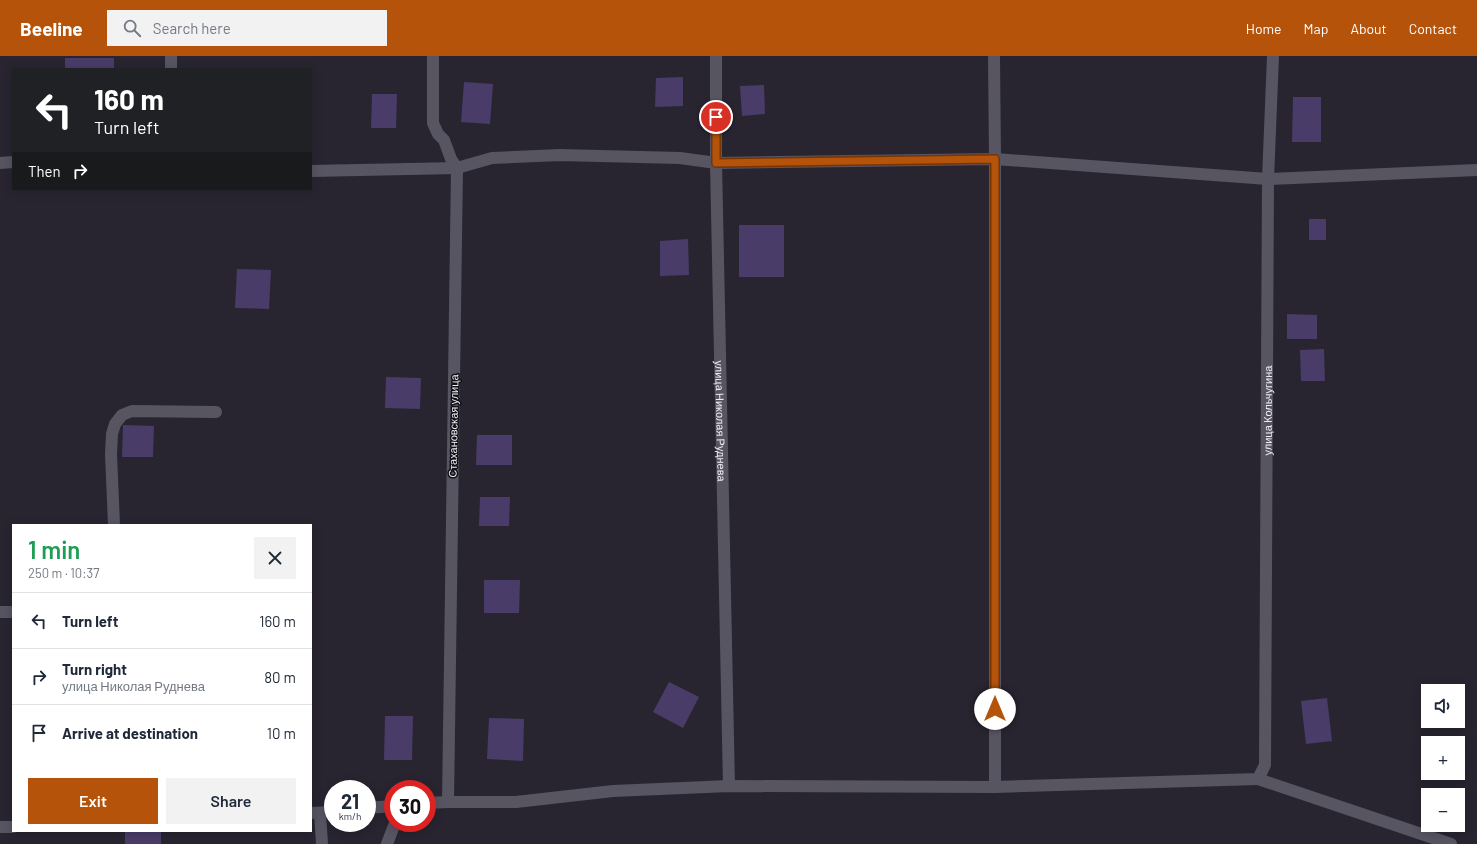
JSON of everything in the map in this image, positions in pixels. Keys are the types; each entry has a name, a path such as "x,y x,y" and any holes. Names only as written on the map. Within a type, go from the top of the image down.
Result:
{"street":[{"path":"171,56 171,68"},
{"name":"Стахановская улица","path":"433,56 433,123 438,134 444,140 451,159 457,168 448,802"},
{"name":"улица Николая Руднева","path":"716,56 716,163 730,786"},
{"path":"994,56 995,787"},
{"name":"улица Кольчугина","path":"1258,779 1265,765 1268,179 1273,56"},
{"path":"312,171 457,168 492,158 560,155 680,158 716,163 995,159 1268,179 1477,170"},
{"path":"0,163 12,162"},
{"path":"114,524 111,454 115,424 122,415 132,411 216,412"},
{"path":"0,612 12,612"},
{"path":"436,803 516,802 613,791 730,786 995,787 1258,779 1450,844"},
{"path":"316,813 322,844"},
{"path":"0,827 12,827"},
{"path":"387,844 392,832"}],"building":[{"path":"65,58 114,58 114,68 65,68"},
{"path":"683,77 683,106 655,107 656,78"},
{"path":"464,82 493,84 490,124 461,122"},
{"path":"764,85 765,114 742,116 740,86"},
{"path":"372,94 397,94 396,128 371,128"},
{"path":"1293,97 1321,97 1321,142 1292,142"},
{"path":"1309,219 1326,219 1326,240 1309,240"},
{"path":"739,225 784,225 784,277 739,277"},
{"path":"688,239 689,275 660,276 660,241"},
{"path":"237,269 271,270 269,309 235,308"},
{"path":"1287,314 1317,315 1317,339 1287,339"},
{"path":"1324,349 1325,381 1301,381 1300,350"},
{"path":"386,377 421,378 420,409 385,408"},
{"path":"123,425 154,426 153,457 122,457"},
{"path":"477,435 512,435 512,465 476,465"},
{"path":"480,497 510,497 509,526 479,526"},
{"path":"484,580 520,580 519,613 484,613"},
{"path":"669,682 699,697 683,728 653,712"},
{"path":"1327,698 1332,741 1306,744 1301,701"},
{"path":"385,716 413,716 412,760 384,760"},
{"path":"489,718 524,719 523,761 487,759"},
{"path":"125,832 161,832 161,844 125,844"}],"route":[{"path":"716,117 716,163 995,159 995,709"}]}
